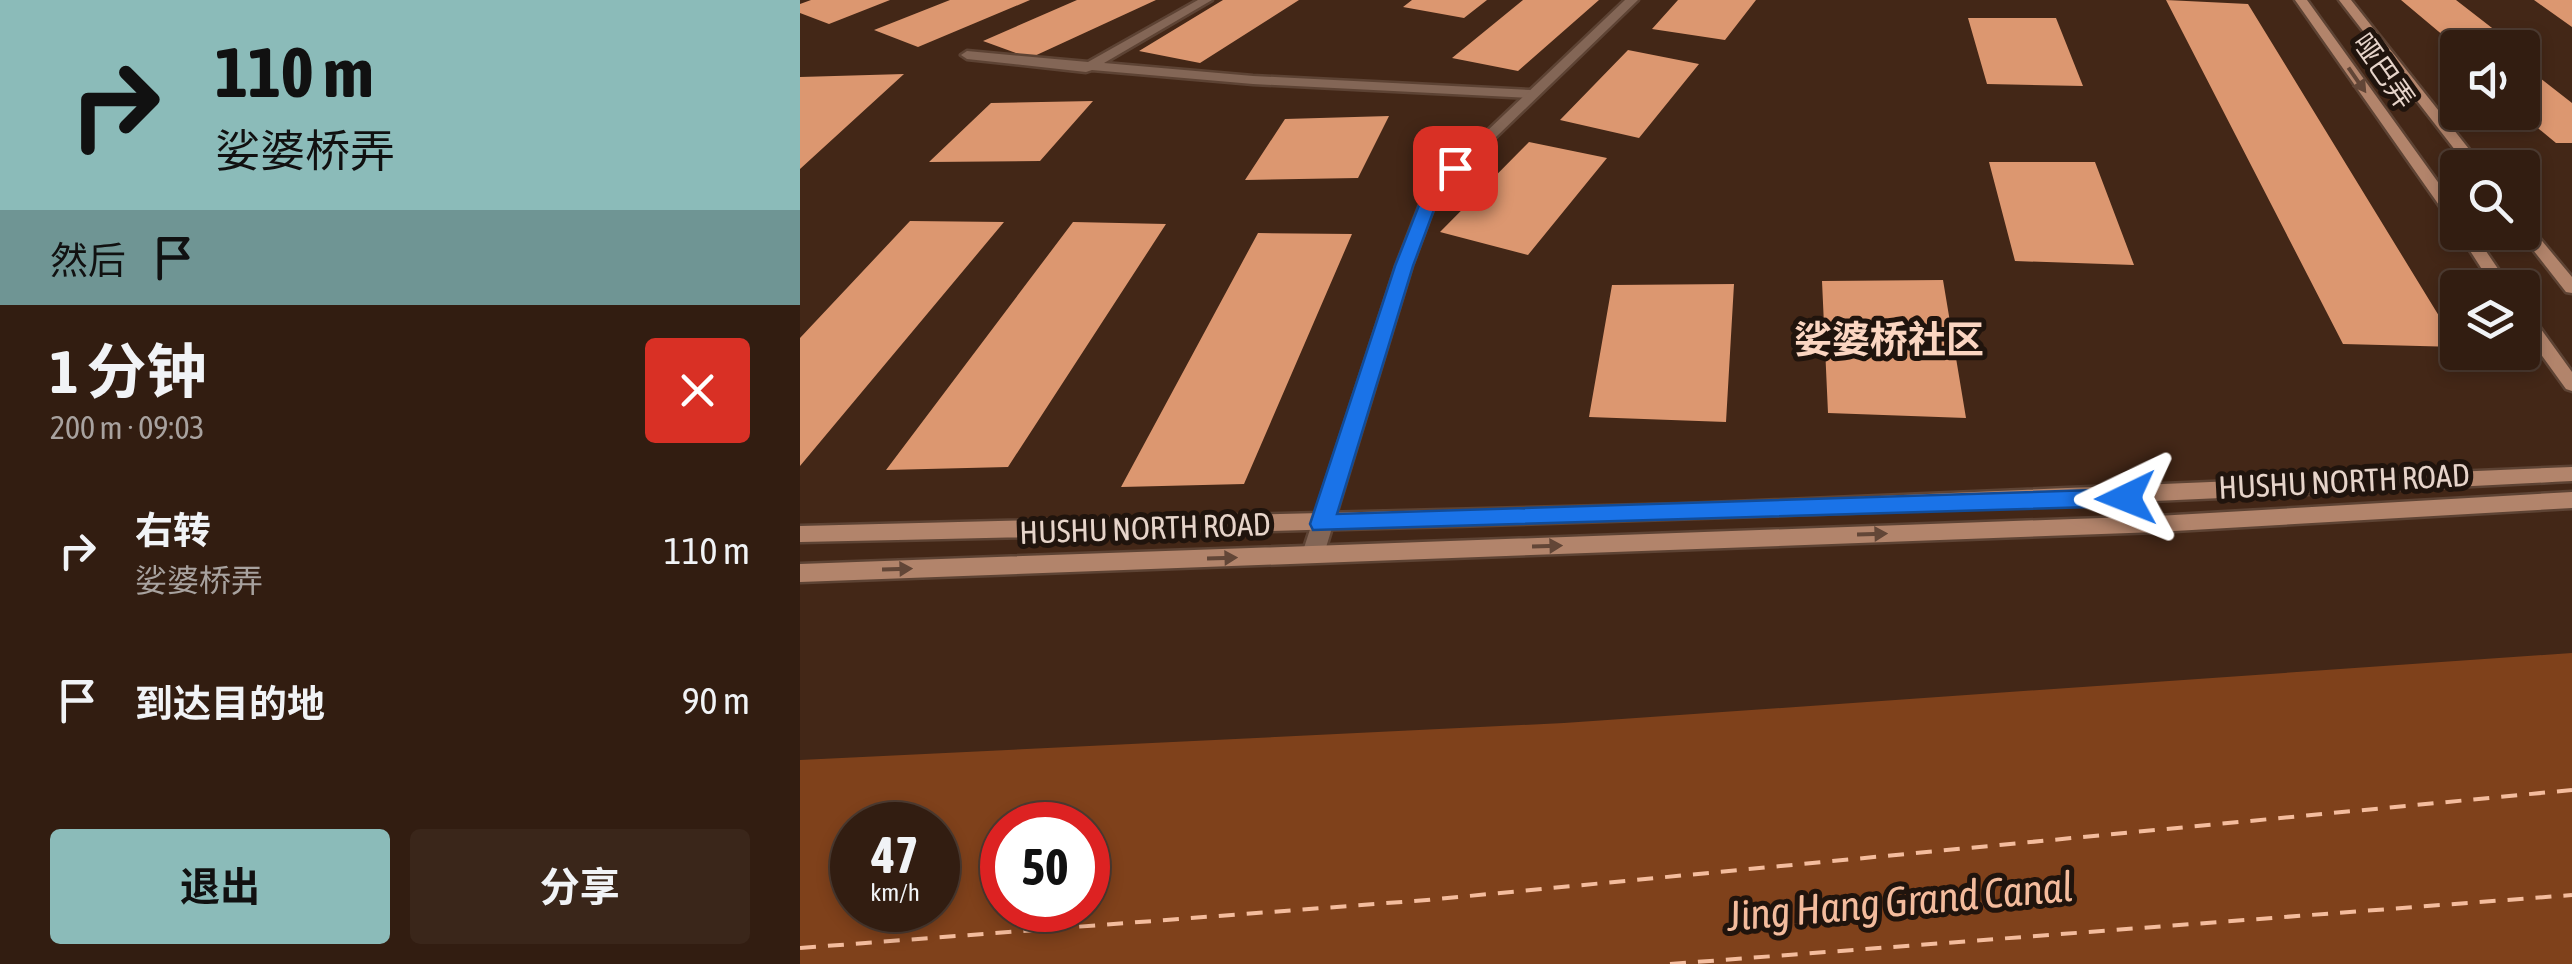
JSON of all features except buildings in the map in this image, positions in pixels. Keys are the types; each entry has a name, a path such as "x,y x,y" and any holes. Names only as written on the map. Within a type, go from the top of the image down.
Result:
{"main road":[{"name":"哑巴弄","path":"2301,0 2440,197"},
{"name":"哑巴弄","path":"2345,0 2463,150"},
{"path":"2540,248 2572,288"},
{"path":"2540,340 2572,385"},
{"name":"HUSHU NORTH ROAD","path":"800,534 1322,524 2164,496 2572,474"},
{"name":"HUSHU NORTH ROAD","path":"800,573 2157,524 2572,500"}],"street":[{"path":"1085,68 1206,0"},
{"path":"1312,554 1404,266 1433,190 1632,0"},
{"path":"967,55 1085,68 1531,94"}],"water":[{"name":"Jing Hang Grand Canal","path":"2572,653 2572,964 800,964 800,760 1564,723"}],"ferry route":[{"path":"800,948 1427,900 2572,790"},
{"path":"1670,964 2572,895"}],"district":[{"name":"娑婆桥社区","path":"1889,339"}],"route":[{"path":"1455,168 1433,190 1404,266 1322,524 2126,498"}]}
